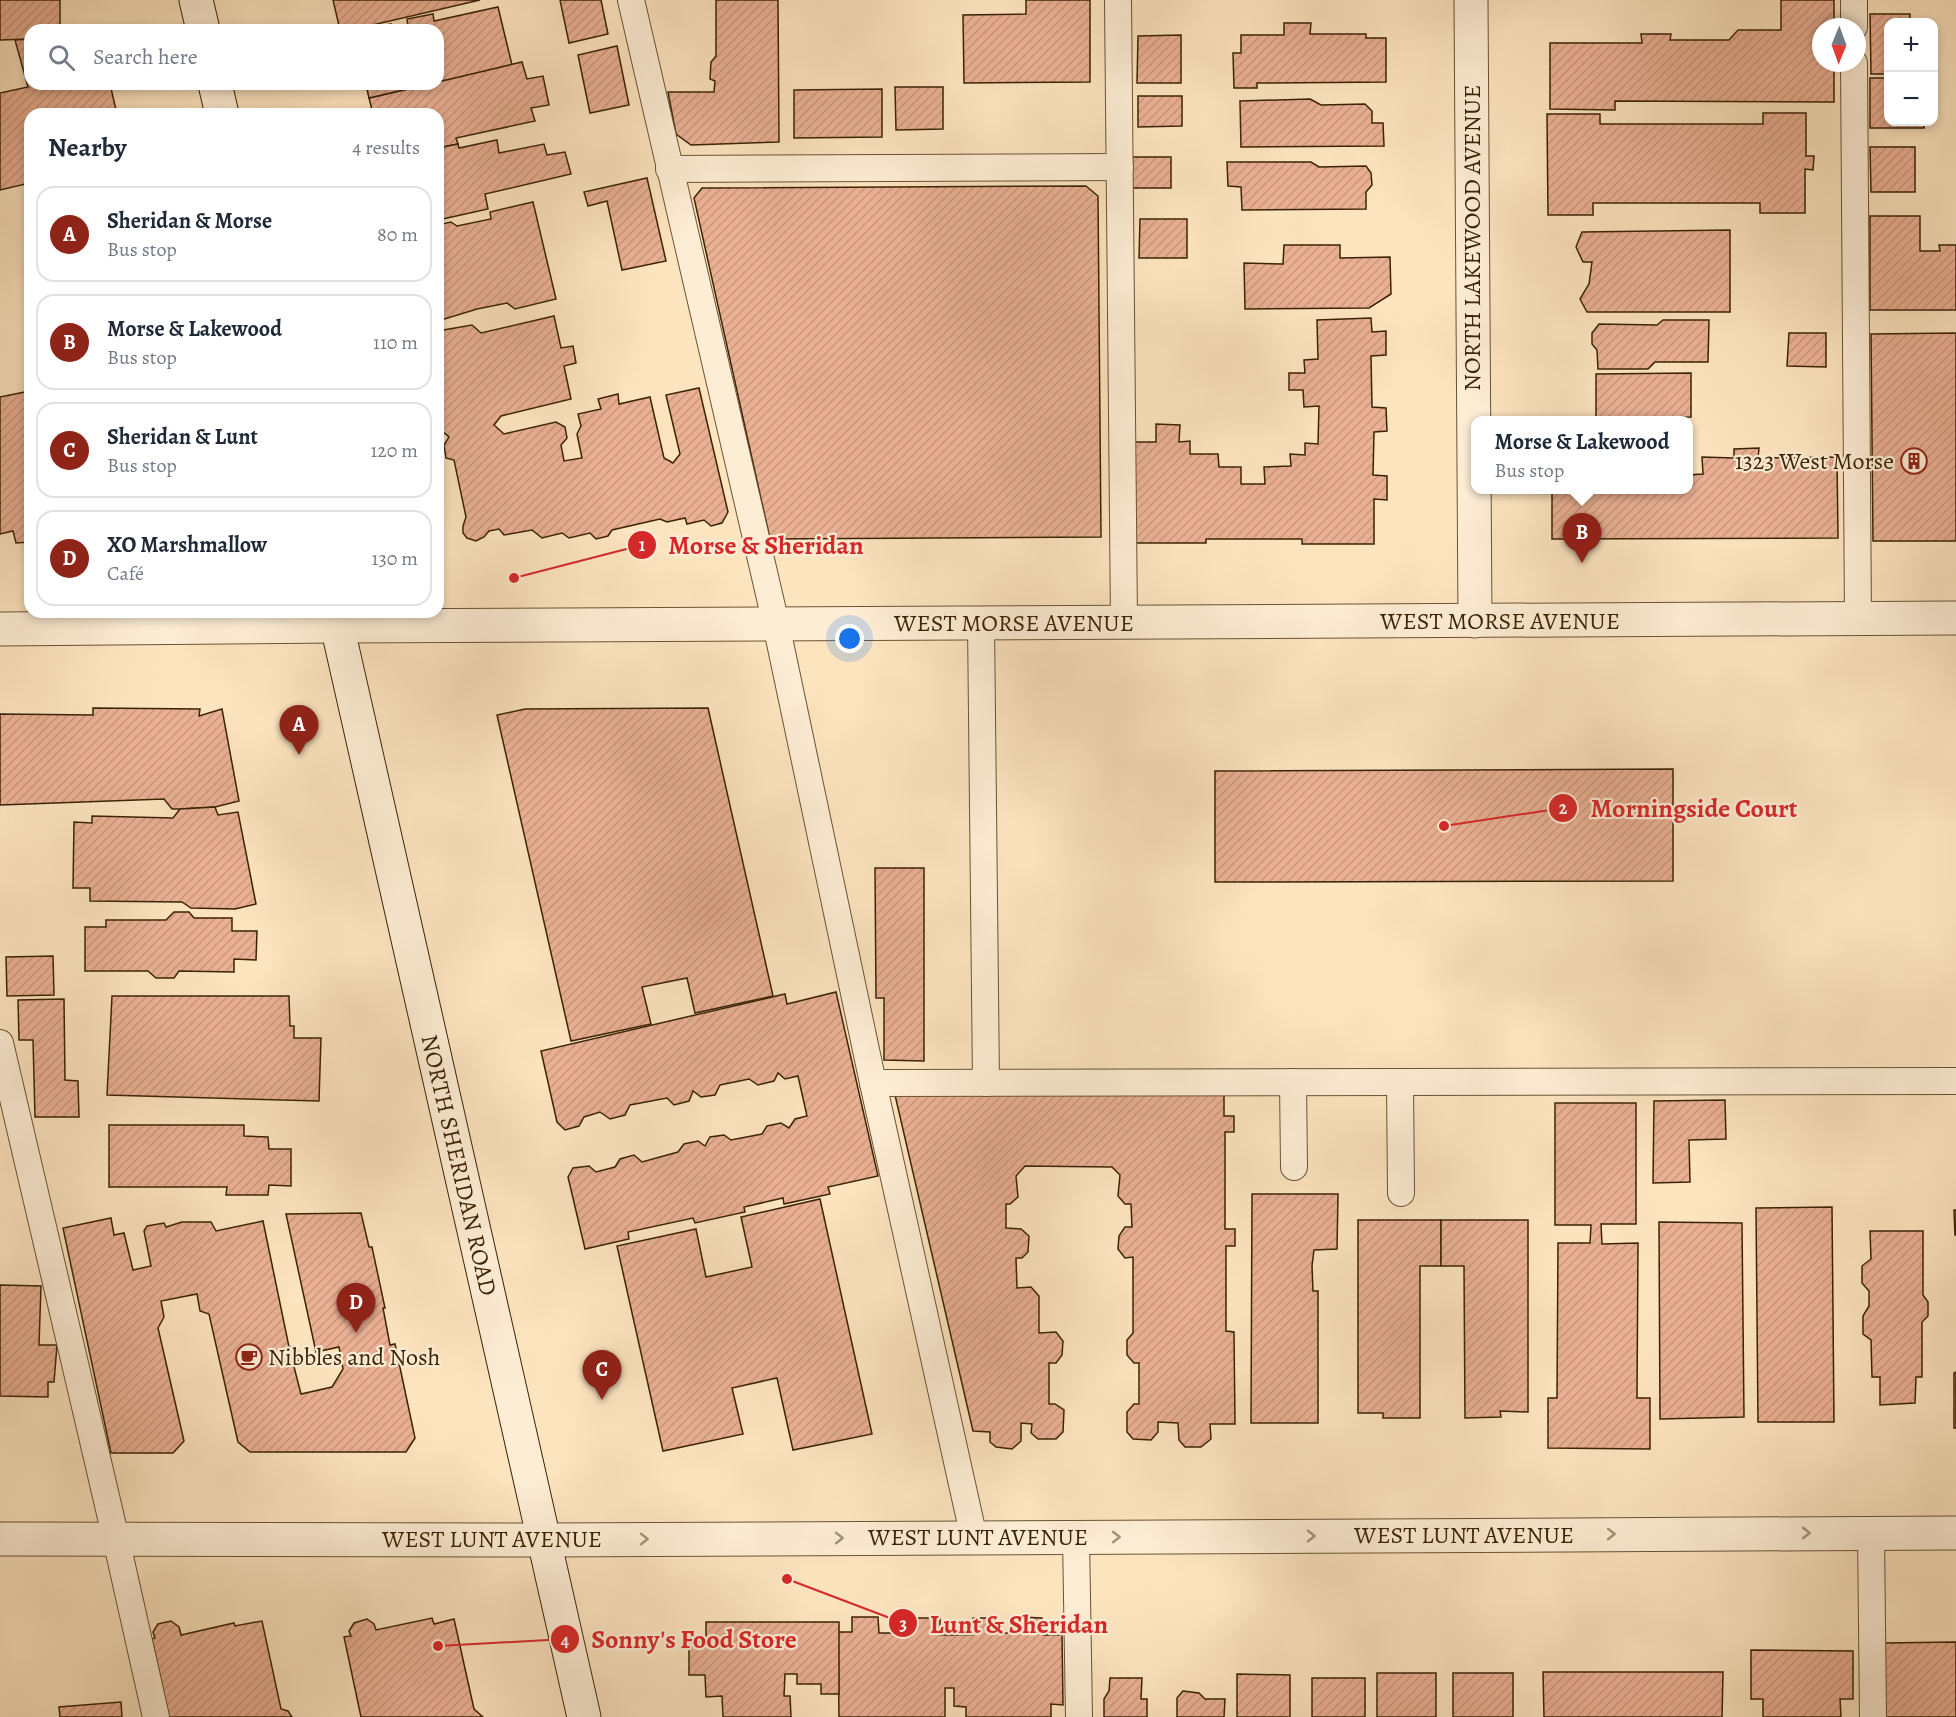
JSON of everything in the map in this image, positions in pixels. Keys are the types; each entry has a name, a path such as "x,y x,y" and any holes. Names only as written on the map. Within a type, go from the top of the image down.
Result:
{"street":[{"path":"196,0 202,24"},
{"name":"NORTH LAKEWOOD AVENUE","path":"1471,0 1474,416"},
{"path":"216,90 221,108"},
{"name":"NORTH LAKEWOOD AVENUE","path":"1474,494 1475,621"},
{"name":"WEST MORSE AVENUE","path":"0,629 336,619 776,624 1956,618"},
{"name":"NORTH SHERIDAN ROAD","path":"336,619 584,1717"},
{"name":"WEST LUNT AVENUE","path":"0,1539 544,1540 1956,1533"}],"lane":[{"path":"631,0 776,624 873,1083 974,1538"},
{"path":"1118,0 1124,622"},
{"path":"1854,0 1854,18"},
{"path":"1854,72 1858,619"},
{"path":"669,169 1120,167"},
{"path":"981,623 986,1083"},
{"path":"0,1043 4,1082 116,1539 156,1717"},
{"path":"873,1083 1956,1081"},
{"path":"1293,1082 1294,1167"},
{"path":"1400,1082 1401,1193"},
{"path":"1871,1533 1874,1717"},
{"path":"1076,1537 1079,1717"}],"building":[{"path":"0,0 60,0 60,24 24,24 24,39 0,40"},
{"path":"333,0 480,0 377,24 339,24"},
{"path":"560,0 601,0 608,34 569,43"},
{"path":"716,0 778,0 779,142 691,145 676,134 668,92 714,92 715,81 710,79 711,62 716,56"},
{"path":"1026,0 1090,0 1090,82 964,83 963,15 1026,14"},
{"path":"1781,0 1834,0 1834,18 1812,18 1812,72 1834,72 1834,102 1615,101 1615,110 1550,109 1550,43 1642,43 1641,34 1671,34 1670,40 1729,40 1738,30 1781,30"},
{"path":"498,7 512,65 444,81 444,24 408,24 407,19 433,14 434,21"},
{"path":"1870,14 1910,14 1910,18 1884,18 1884,74 1871,74"},
{"path":"1284,23 1311,23 1310,34 1366,34 1366,38 1386,38 1386,82 1257,83 1257,88 1234,88 1233,53 1241,53 1241,35 1284,35"},
{"path":"1181,35 1181,83 1137,83 1138,36"},
{"path":"24,39 24,73 15,40"},
{"path":"617,46 629,105 590,113 578,55"},
{"path":"522,62 527,79 543,76 549,105 531,108 535,121 456,138 458,144 444,147 444,108 372,108 369,98 403,90 444,90 444,81"},
{"path":"1870,78 1884,78 1884,126 1924,126 1924,128 1870,128"},
{"path":"895,87 943,87 943,129 896,130"},
{"path":"24,88 24,90 111,90 116,108 24,108 24,184 0,190 0,93"},
{"path":"882,89 882,137 794,138 794,90"},
{"path":"367,90 403,90 369,98"},
{"path":"1138,96 1182,96 1182,126 1138,127"},
{"path":"1310,99 1321,105 1365,104 1372,111 1372,123 1383,123 1384,146 1241,147 1240,101"},
{"path":"1763,113 1806,113 1806,156 1814,156 1813,170 1805,169 1805,213 1760,213 1760,203 1593,203 1593,215 1548,215 1547,114 1600,114 1600,124 1763,124"},
{"path":"497,140 499,153 544,144 547,155 565,152 571,174 485,194 488,209 444,219 444,147 458,144 459,148"},
{"path":"1870,147 1915,147 1915,192 1871,192"},
{"path":"1129,157 1171,157 1171,188 1130,188"},
{"path":"1227,162 1311,162 1319,167 1366,166 1371,173 1372,185 1366,192 1366,209 1242,210 1241,187 1228,186"},
{"path":"647,178 666,261 622,270 607,201 588,206 584,192"},
{"path":"1086,186 1098,196 1101,537 770,539 694,198 702,188"},
{"path":"533,202 556,299 515,309 507,303 444,319 444,224 451,222 457,226 491,219 490,212"},
{"path":"1870,216 1920,216 1920,251 1940,251 1939,245 1956,245 1956,310 1870,310"},
{"path":"1140,219 1187,219 1187,258 1139,258"},
{"path":"1730,230 1730,312 1587,312 1580,299 1589,284 1592,262 1583,262 1576,247 1582,232"},
{"path":"1284,245 1340,245 1340,258 1390,257 1391,294 1369,308 1245,309 1244,263 1283,264"},
{"path":"554,316 561,348 573,346 576,363 564,366 571,399 501,416 494,425 504,434 556,422 565,427 567,438 561,445 564,461 582,458 577,434 581,426 578,414 601,409 598,399 618,394 619,404 650,397 664,458 673,463 680,454 666,395 699,388 728,512 722,523 711,526 704,520 687,524 685,518 667,522 660,519 612,530 608,536 596,539 590,533 569,538 562,533 542,538 532,530 504,535 499,529 489,531 476,541 467,538 463,533 466,517 454,460 446,458 444,445 449,437 444,433 444,330 472,325 481,333"},
{"path":"1371,318 1372,332 1386,331 1386,355 1371,356 1372,407 1386,408 1387,431 1374,432 1373,475 1387,476 1387,500 1374,499 1374,544 1302,544 1302,539 1206,539 1206,543 1135,543 1135,442 1156,442 1156,424 1180,425 1179,442 1190,441 1190,454 1218,454 1219,467 1241,467 1241,484 1265,484 1264,467 1291,466 1290,454 1305,455 1305,443 1318,444 1319,406 1304,407 1303,390 1289,390 1289,373 1305,373 1304,360 1318,359 1317,320"},
{"path":"1663,320 1709,320 1708,362 1655,362 1648,369 1598,369 1597,350 1592,344 1592,333 1599,324 1657,325"},
{"path":"1789,333 1826,333 1826,367 1787,366"},
{"name":"1323 West Morse","path":"1956,333 1956,541 1873,541 1871,334"},
{"path":"1691,373 1691,416 1596,416 1596,374"},
{"path":"24,392 24,542 16,543 13,531 0,534 0,397"},
{"path":"1759,448 1758,458 1837,457 1838,538 1552,539 1552,494 1693,494 1693,475 1703,474 1702,457 1734,458 1734,449"},
{"path":"93,708 200,709 199,716 222,709 239,801 215,807 180,809 172,809 164,799 0,805 0,714 93,715"},
{"path":"708,708 773,996 695,1013 687,978 642,987 651,1024 571,1041 497,715 525,709"},
{"path":"1673,769 1673,881 1215,882 1215,771"},
{"path":"215,807 218,815 238,812 256,904 235,909 191,908 182,902 90,901 90,888 73,888 74,822 92,823 92,816 173,818 180,809"},
{"path":"875,868 924,868 924,1061 884,1060 884,998 876,998"},
{"path":"174,912 189,912 194,918 232,918 232,931 257,931 256,960 234,959 234,972 179,971 174,978 156,978 148,971 85,971 85,927 106,927 106,920 166,920"},
{"path":"53,956 54,995 7,996 6,957"},
{"path":"836,992 878,1176 828,1187 830,1194 784,1204 783,1198 744,1207 745,1212 695,1223 693,1218 628,1232 629,1239 585,1249 568,1177 573,1168 589,1166 596,1172 615,1167 620,1159 634,1155 642,1162 678,1152 684,1144 698,1141 705,1146 710,1137 724,1135 731,1140 762,1134 767,1126 781,1123 789,1128 795,1119 807,1116 798,1076 785,1079 778,1073 774,1081 758,1085 749,1079 720,1085 715,1095 701,1097 693,1091 689,1101 674,1105 667,1098 630,1105 625,1115 610,1119 600,1112 584,1117 579,1126 565,1130 557,1122 541,1051 785,994 787,1004"},
{"path":"112,996 289,996 290,1026 294,1026 294,1038 321,1038 319,1101 107,1095"},
{"path":"64,999 65,1080 78,1081 79,1117 35,1117 33,1040 19,1040 18,1000"},
{"path":"1224,1093 1224,1116 1234,1116 1234,1132 1225,1132 1225,1229 1235,1229 1235,1246 1226,1246 1226,1331 1234,1332 1235,1424 1210,1424 1211,1439 1201,1447 1185,1447 1179,1440 1178,1423 1158,1422 1158,1432 1151,1440 1133,1439 1127,1432 1127,1412 1134,1404 1139,1404 1139,1363 1134,1363 1127,1355 1127,1340 1133,1333 1133,1257 1125,1258 1118,1249 1119,1236 1125,1227 1132,1227 1131,1204 1125,1204 1118,1196 1120,1175 1112,1167 1025,1166 1016,1176 1018,1197 1010,1204 1006,1204 1006,1228 1021,1229 1029,1236 1028,1252 1022,1258 1016,1258 1017,1288 1031,1287 1039,1296 1039,1333 1056,1332 1063,1341 1062,1355 1056,1363 1049,1363 1049,1404 1055,1404 1064,1410 1063,1432 1056,1439 1038,1439 1031,1433 1032,1424 1021,1423 1021,1441 1012,1449 996,1447 990,1442 990,1432 973,1431 895,1095"},
{"path":"1725,1100 1726,1139 1689,1140 1690,1182 1653,1183 1654,1101"},
{"path":"1555,1103 1636,1103 1636,1224 1601,1224 1602,1244 1638,1243 1637,1398 1650,1398 1650,1449 1548,1448 1548,1398 1557,1398 1558,1243 1590,1243 1591,1225 1555,1225"},
{"path":"109,1125 244,1125 244,1136 268,1137 269,1149 291,1149 291,1186 269,1185 268,1195 226,1195 227,1187 109,1187"},
{"path":"1252,1194 1338,1194 1337,1249 1314,1250 1312,1266 1313,1291 1318,1291 1318,1423 1251,1423"},
{"path":"820,1199 872,1434 793,1450 777,1378 732,1388 743,1434 663,1451 617,1246 696,1229 706,1277 752,1267 741,1217"},
{"path":"1832,1207 1834,1422 1758,1422 1756,1208"},
{"path":"1954,1210 1956,1210 1956,1235 1955,1235"},
{"path":"361,1213 369,1247 372,1247 390,1345 395,1344 415,1438 406,1452 250,1452 238,1442 209,1314 200,1311 197,1294 161,1301 164,1317 158,1328 184,1441 173,1453 111,1453 63,1228 111,1218 114,1235 124,1233 133,1270 151,1266 144,1231 147,1226 164,1223 166,1227 182,1222 211,1222 216,1231 263,1221 289,1347 296,1346 300,1360 293,1363 301,1394 332,1387 343,1369 339,1347 316,1352 286,1214"},
{"path":"1358,1220 1441,1220 1441,1266 1420,1266 1420,1418 1383,1418 1383,1413 1358,1413"},
{"path":"1441,1220 1528,1220 1528,1412 1500,1411 1501,1417 1465,1418 1464,1266 1441,1266"},
{"path":"1659,1222 1742,1223 1744,1417 1660,1419"},
{"path":"1870,1231 1923,1231 1923,1295 1928,1302 1928,1316 1922,1322 1922,1377 1916,1377 1915,1403 1880,1405 1880,1377 1872,1377 1871,1340 1863,1334 1863,1316 1869,1306 1869,1291 1862,1283 1862,1266 1871,1259"},
{"path":"0,1285 41,1286 39,1345 57,1345 54,1382 48,1382 48,1397 0,1396"},
{"path":"1956,1372 1956,1428 1954,1428 1954,1373"},
{"path":"852,1617 878,1617 879,1633 914,1633 914,1618 940,1618 940,1635 972,1635 973,1618 996,1618 995,1633 1021,1633 1020,1617 1042,1618 1043,1635 1062,1635 1063,1705 1051,1704 1051,1717 966,1717 966,1707 954,1706 954,1688 945,1688 945,1717 839,1717 838,1632 852,1632"},
{"path":"432,1618 434,1624 454,1619 474,1709 483,1717 361,1717 344,1637 351,1636 349,1631 354,1623 367,1619 374,1624 376,1630"},
{"path":"171,1621 179,1627 181,1635 234,1623 235,1626 262,1621 281,1709 288,1711 292,1717 169,1717 152,1639 155,1638 153,1632 158,1624"},
{"path":"706,1622 839,1622 839,1694 821,1694 821,1684 797,1684 797,1674 785,1674 784,1696 790,1696 791,1717 723,1717 722,1696 706,1697 705,1675 689,1675 689,1642 706,1642"},
{"path":"1956,1642 1956,1717 1885,1717 1885,1643"},
{"path":"1751,1650 1853,1651 1853,1699 1840,1699 1841,1717 1763,1717 1763,1699 1751,1699"},
{"path":"1543,1672 1723,1672 1722,1717 1544,1717"},
{"path":"1377,1673 1436,1673 1436,1717 1377,1717"},
{"path":"1453,1673 1513,1673 1513,1717 1453,1717"},
{"path":"1237,1674 1290,1675 1290,1717 1237,1717"},
{"path":"1110,1678 1142,1678 1141,1699 1147,1699 1147,1717 1104,1717 1104,1699 1109,1691"},
{"path":"1312,1678 1365,1678 1365,1717 1312,1717"},
{"path":"1183,1691 1199,1693 1205,1699 1225,1699 1224,1717 1177,1717 1177,1698"},
{"path":"121,1702 122,1717 60,1717 59,1707"}],"place":[{"name":"1323 West Morse","path":"1914,461"},
{"name":"Morse & Lakewood","path":"1582,563"},
{"name":"Morse & Sheridan","path":"514,578"},
{"name":"Sheridan & Morse","path":"299,755"},
{"name":"Morningside Court","path":"1444,826"},
{"name":"XO Marshmallow","path":"356,1333"},
{"name":"Nibbles and Nosh","path":"249,1357"},
{"name":"Sheridan & Lunt","path":"602,1400"},
{"name":"Lunt & Sheridan","path":"787,1579"},
{"name":"Sonny's Food Store","path":"438,1646"}]}
